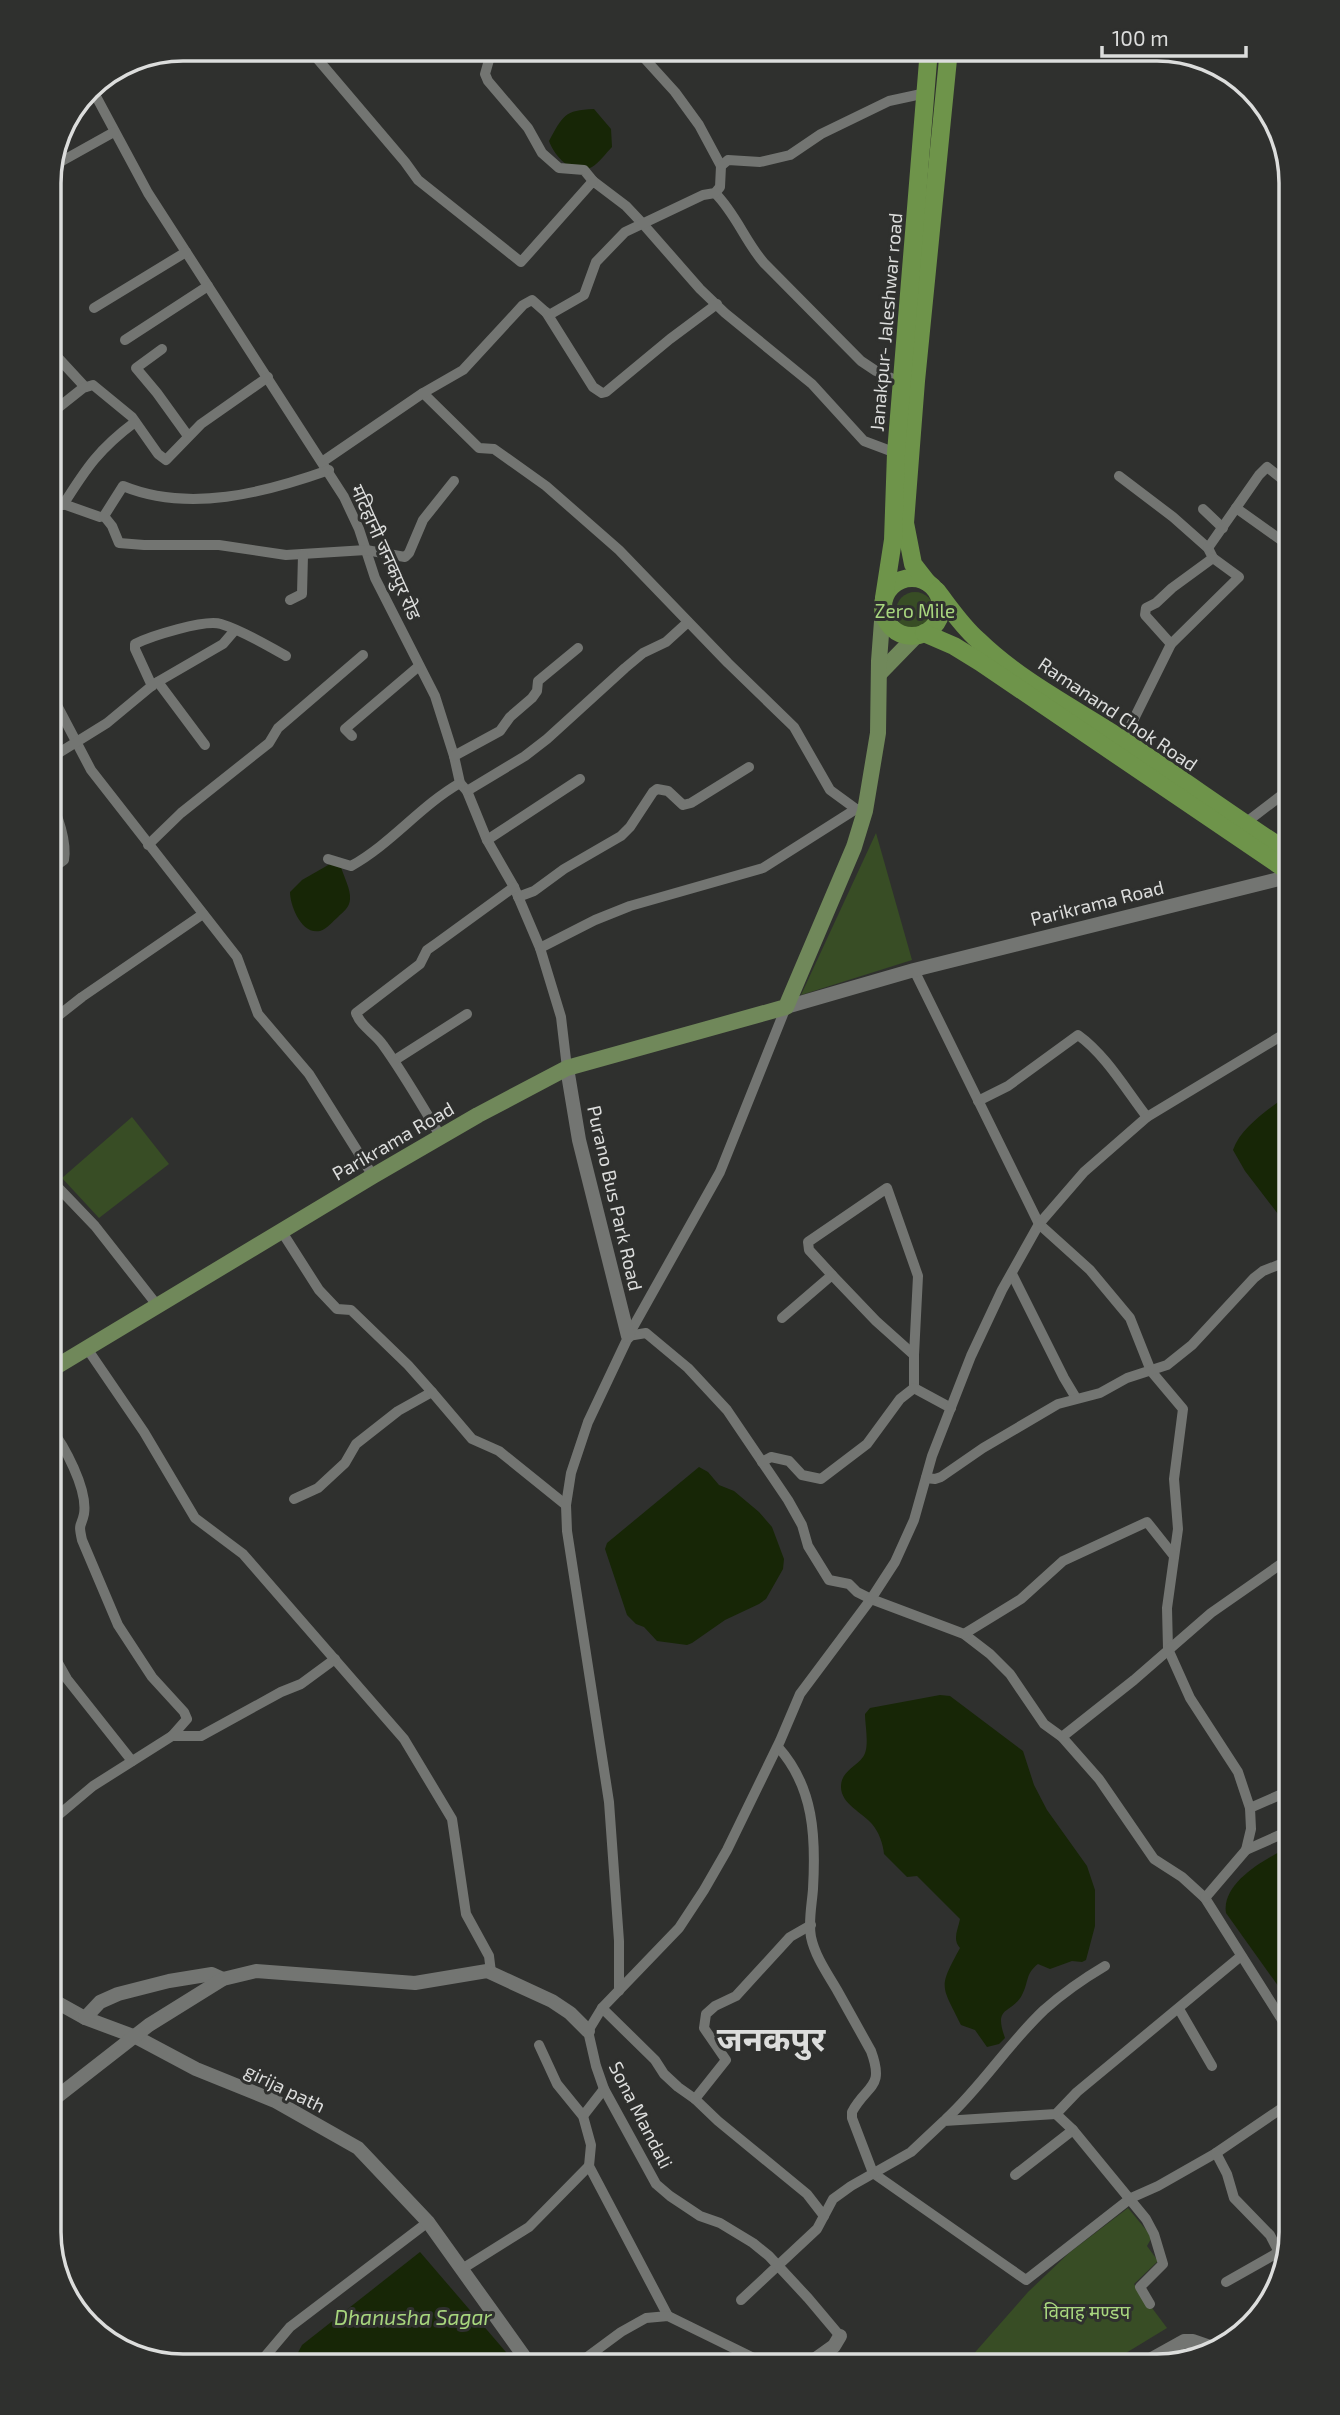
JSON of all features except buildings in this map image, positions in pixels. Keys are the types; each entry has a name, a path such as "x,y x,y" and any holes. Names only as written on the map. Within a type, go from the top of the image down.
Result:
{"highway":[{"name":"Janakpur- Jaleshwar road","path":"883,603 893,540 896,453 928,62"},
{"name":"Janakpur- Jaleshwar road","path":"932,586 913,564 905,523 916,381 948,62"},
{"path":"914,578 932,586 941,602 940,614 935,624 920,634 905,635 891,627 885,618 883,603 890,587 901,580 914,578"},
{"name":"Ramanand Chok Road","path":"932,586 960,621 1001,661 1279,847"},
{"name":"Ramanand Chok Road","path":"920,634 954,646 980,662 1279,867"}],"main road":[{"path":"786,1007 854,847 878,733 883,603"},
{"path":"879,674 920,634"},
{"name":"Parikrama Road","path":"61,1363 441,1137 567,1068 786,1007"}],"street":[{"path":"319,61 418,180 521,262 593,181"},
{"path":"489,61 485,75 488,81 528,128 542,153 559,168 584,170 593,181 626,206 716,304 812,384 864,441 896,453"},
{"path":"532,300 549,315 584,295 596,262 625,233 703,195 715,194 720,187 721,166 699,125 675,92 647,61"},
{"path":"721,166 728,160 760,162 790,155 821,134 890,101 926,93"},
{"name":"मटिहानी जनकपुर रोड","path":"97,98 148,193 325,466 349,508 375,578 435,696 463,788 514,887 540,948 561,1017 567,1068"},
{"path":"64,160 114,132"},
{"path":"715,194 733,213 749,246 764,263 861,361 876,372 902,383"},
{"path":"94,308 186,251"},
{"path":"125,340 208,286"},
{"path":"532,300 548,314 593,387 601,393 606,392 716,304"},
{"path":"103,516 123,486 149,496 201,500 258,491 325,466 424,393 463,370 523,305 532,300"},
{"path":"162,349 136,368 188,436"},
{"path":"62,362 86,387"},
{"path":"62,405 86,387 93,385 99,388 135,422 158,454 166,460 201,424 268,377"},
{"path":"424,393 479,448 494,449 572,508 620,550 794,727 830,790 861,810 763,868 630,906 595,920 540,948"},
{"path":"135,422 101,450 88,465 63,505 91,515 103,516 112,526 119,543 219,545 275,554 303,555 366,550 405,557 423,520 454,481"},
{"path":"1171,644 1145,615 1146,608 1156,603 1210,553 1223,528 1267,467 1279,476"},
{"path":"1119,476 1174,517 1239,577 1171,644 1123,741"},
{"path":"1203,509 1223,528"},
{"path":"1236,509 1279,539"},
{"path":"290,600 302,594 303,555"},
{"path":"328,859 351,866 369,856 414,816 536,747 643,653 666,642 688,622"},
{"path":"205,745 155,684 135,649 135,644 150,637 219,623 286,656"},
{"path":"62,752 121,714 155,684 223,644 236,631"},
{"path":"454,756 500,732 510,717 532,698 537,691 538,681 579,648"},
{"path":"148,845 181,813 269,743 278,728 363,656"},
{"path":"352,736 345,729 419,666"},
{"path":"62,714 91,770 237,957 258,1014 309,1074 373,1177"},
{"path":"518,897 534,891 564,869 621,836 657,789 668,791 683,805 691,803 749,767"},
{"path":"488,840 580,779"},
{"path":"1244,825 1279,798"},
{"path":"62,836 65,853 62,862"},
{"name":"Parikrama Road","path":"786,1007 914,970 1279,878"},
{"path":"441,1137 376,1034 366,1028 356,1016 358,1009 420,964 427,950 514,887"},
{"path":"62,1013 203,914"},
{"path":"914,970 1039,1224 1090,1270 1130,1318 1152,1371 1183,1409 1174,1479 1178,1529 1167,1608 1168,1649 1190,1698 1238,1772 1250,1808 1251,1829 1247,1850"},
{"path":"619,1991 619,1941 610,1802 570,1552 566,1505 570,1473 588,1422 628,1336 720,1172 786,1007"},
{"path":"394,1060 467,1014"},
{"path":"978,1101 1009,1086 1078,1035 1115,1074 1147,1117"},
{"path":"61,2094 149,2025 223,1979 256,1971 415,1983 487,1971 552,2001 570,2013 587,2031 602,2008 679,1928 704,1891 778,1747 800,1694 872,1599 895,1562 914,1520 926,1478 971,1356 1039,1224 1084,1172 1147,1117 1279,1037"},
{"name":"Purano Bus Park Road","path":"567,1068 579,1140 628,1336"},
{"path":"914,1355 876,1321 832,1275 810,1250 808,1242 887,1188 919,1276 914,1388"},
{"path":"62,1191 95,1226 157,1305"},
{"path":"282,1232 319,1290 337,1309 351,1310 408,1365 472,1439 499,1451 566,1505"},
{"path":"926,1478 941,1477 1024,1422 1058,1404 1100,1393 1127,1378 1167,1365 1192,1345 1262,1271 1279,1265"},
{"path":"1012,1273 1076,1398"},
{"path":"782,1318 832,1275"},
{"path":"628,1336 646,1333 688,1368 727,1409 802,1525 808,1546 829,1580 849,1584 857,1592 872,1599 964,1634 1010,1674 1044,1724 1062,1737 1099,1779 1154,1859 1182,1877 1205,1898 1279,2015"},
{"path":"86,1347 144,1432 195,1518 243,1554 404,1739 452,1819 466,1914 489,1956 491,1972"},
{"path":"762,1462 771,1457 789,1461 802,1475 821,1479 867,1444 900,1399 914,1388"},
{"path":"914,1388 951,1408"},
{"path":"294,1499 318,1488 345,1463 356,1444 398,1411 432,1392"},
{"path":"61,1444 79,1480 84,1513 78,1526 82,1540 118,1625 152,1678 184,1712 187,1719 172,1737 93,1786 61,1813"},
{"path":"964,1634 1021,1599 1063,1561 1147,1522 1174,1556"},
{"path":"1062,1737 1234,1596 1279,1565"},
{"path":"172,1737 201,1736 281,1692 301,1684 335,1659"},
{"path":"61,1669 132,1761"},
{"path":"778,1747 790,1760 809,1804 815,1856 811,1936 819,1960 876,2064 875,2081 852,2112 873,2173 1027,2280 1130,2198 1158,2186 1216,2153 1279,2110"},
{"path":"1250,1808 1279,1795"},
{"path":"1205,1898 1247,1850 1279,1835"},
{"path":"695,2099 726,2058 704,2028 706,2014 715,2006 736,1996 790,1937 811,1925"},
{"path":"946,2119 1056,2114 1077,2092 1241,1956"},
{"path":"741,2301 817,2229 833,2199 911,2152 976,2090 1044,2010 1075,1984 1105,1966"},
{"path":"85,2018 100,2001 118,1994 169,1981 212,1975 223,1979"},
{"name":"girija path","path":"61,2005 85,2018 136,2037 196,2069 275,2101 358,2148 428,2222 522,2353"},
{"path":"602,2008 655,2060 664,2074 807,2194 824,2216"},
{"path":"1179,2009 1212,2066"},
{"name":"Sona Mandali","path":"587,2031 604,2089 656,2184 700,2216 720,2223 753,2243 816,2306 840,2336"},
{"path":"539,2045 556,2084 583,2116 591,2145 589,2166 668,2316"},
{"path":"583,2116 604,2089"},
{"path":"1056,2114 1073,2130 1130,2198 1154,2234 1163,2263 1141,2285 1150,2304"},
{"path":"1015,2175 1073,2130"},
{"path":"1216,2153 1227,2174 1234,2197 1270,2235 1277,2248"},
{"path":"462,2269 529,2227 589,2166"},
{"path":"268,2353 290,2327 428,2222"},
{"path":"1226,2282 1275,2259"},
{"path":"592,2353 646,2318 668,2316 745,2354"},
{"path":"823,2354 834,2346 840,2336"},
{"path":"1162,2353 1184,2341 1202,2345"}],"green space":[{"name":"Zero Mile","path":"915,592 929,597 934,611 929,625 915,630 901,625 896,611 901,597"},
{"path":"876,833 912,960 801,995"},
{"path":"132,1117 169,1164 99,1218 62,1178"},
{"name":"विवाह मण्डप","path":"1128,2208 1152,2237 1147,2246 1158,2261 1134,2284 1167,2328 1124,2354 974,2354 1028,2292 1069,2253"}],"water":[{"path":"594,109 611,129 612,147 592,167 578,169 560,159 549,141 570,113"},
{"path":"330,864 341,867 350,902 327,927 313,931 298,918 290,892 302,880"},
{"path":"1279,1101 1279,1215 1245,1171 1233,1150 1241,1135"},
{"path":"699,1467 708,1472 719,1485 734,1491 772,1527 784,1559 783,1569 766,1599 725,1620 692,1643 687,1645 657,1641 627,1615 605,1549 607,1543"},
{"path":"940,1695 950,1696 1023,1751 1034,1785 1047,1810 1087,1866 1095,1890 1095,1926 1086,1960 1072,1961 1050,1969 1038,1964 1029,1975 1018,2001 1002,2015 1005,2038 999,2044 987,2047 975,2030 961,2025 946,1993 945,1980 960,1948 956,1938 960,1919 917,1876 907,1877 884,1854 874,1827 848,1803 841,1787 843,1777 865,1753 865,1714 870,1708"},
{"path":"1279,1852 1279,1987 1226,1913 1226,1902 1238,1881"},
{"name":"Dhanusha Sagar","path":"420,2252 507,2353 298,2353 302,2345"}],"district":[{"name":"जनकपुर","path":"771,2039"}]}
